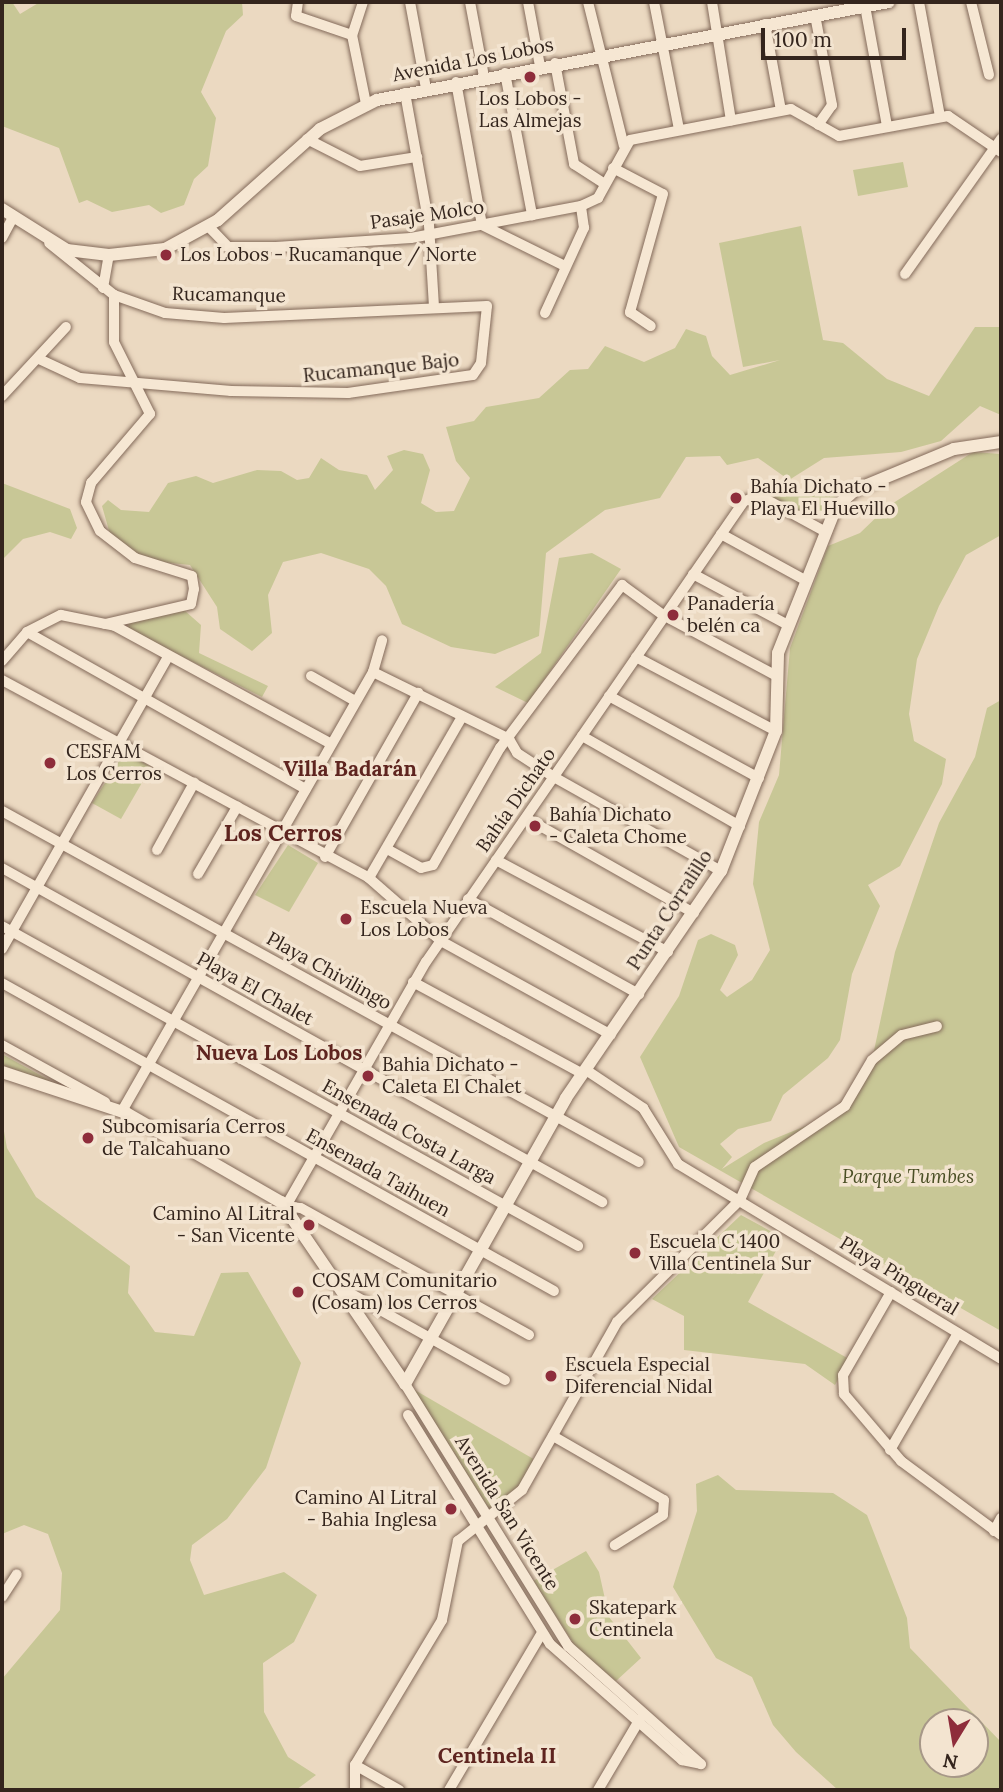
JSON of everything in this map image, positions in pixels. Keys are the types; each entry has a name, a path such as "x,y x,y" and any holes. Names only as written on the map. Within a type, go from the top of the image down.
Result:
{"street":[{"path":"298,2 295,14 352,35"},
{"path":"363,2 352,35 366,104"},
{"path":"410,2 426,88"},
{"path":"470,2 484,77"},
{"path":"528,2 540,66"},
{"path":"545,313 584,228 581,206 595,201 624,146 588,2"},
{"path":"654,2 679,130"},
{"path":"712,2 731,120"},
{"name":"Avenida Los Lobos","path":"109,255 177,245 209,227 307,139 366,104 456,82 889,2"},
{"path":"919,2 940,116"},
{"path":"971,2 989,75"},
{"path":"865,6 887,126"},
{"path":"815,15 832,105 817,125"},
{"path":"765,24 781,110"},
{"path":"555,64 574,164 605,184"},
{"path":"505,73 532,215"},
{"path":"456,82 482,225 565,266"},
{"path":"405,93 429,235 434,307"},
{"path":"624,146 679,130 781,110 802,110 817,125 839,136 940,116 956,119 999,146 905,274"},
{"path":"307,139 360,166 416,157"},
{"path":"612,168 663,194 630,312 651,326"},
{"name":"Pasaje Molco","path":"209,227 231,248 429,235 581,206"},
{"name":"Rucamanque","path":"2,209 49,242 103,288 144,309 204,317 487,306"},
{"path":"2,239 13,217"},
{"path":"49,242 109,255 103,288"},
{"path":"106,624 191,604 194,589 192,576 135,558 100,531 86,502 91,483 150,414 137,380 114,342 114,295"},
{"name":"Rucamanque Bajo","path":"137,380 302,395 462,379 481,363 487,306"},
{"path":"2,396 66,327"},
{"path":"39,359 72,376 137,380"},
{"name":"Punta Corralillo","path":"405,1384 556,1116 722,871 776,731 777,676 788,625 836,507 855,490 954,449 1001,442"},
{"name":"Bahía Dichato","path":"286,1206 413,982 663,615 744,501 757,495 824,531"},
{"path":"721,534 805,580"},
{"path":"693,574 788,625"},
{"path":"387,849 431,867 509,739 622,585 663,615 777,676"},
{"path":"2,662 27,632 61,615 106,624 331,744"},
{"path":"27,632 306,789"},
{"path":"2,1072 126,1113 373,672 382,640"},
{"path":"2,949 7,928 36,887 142,697 168,657"},
{"path":"636,657 776,731"},
{"path":"373,672 509,739 517,753 554,777 722,871"},
{"path":"311,676 355,701"},
{"path":"2,680 118,740 326,857 369,878 441,940 611,1035"},
{"path":"326,857 418,693"},
{"path":"609,696 759,778"},
{"path":"369,878 462,717"},
{"path":"582,737 740,825"},
{"path":"157,850 194,783"},
{"path":"198,874 237,807"},
{"name":"Playa Chivilingo","path":"2,811 639,1162"},
{"path":"526,818 694,913"},
{"path":"496,860 668,952"},
{"name":"Playa El Chalet","path":"2,868 602,1202"},
{"path":"468,899 639,994"},
{"name":"Ensenada Costa Larga","path":"7,928 578,1246"},
{"name":"Playa Pingueral","path":"413,982 584,1072 643,1108 678,1164 1001,1359"},
{"name":"Ensenada Taihuen","path":"2,983 554,1291"},
{"path":"355,1790 355,1765 442,1620 458,1541 475,1522 516,1497 617,1322 740,1200 755,1167 845,1107 872,1060 902,1035 937,1026"},
{"name":"Avenida San Vicente","path":"2,1045 286,1206 335,1285 405,1384 568,1646 701,1764 682,1760 561,1658 542,1633 408,1415"},
{"path":"286,1206 302,1208 529,1335"},
{"path":"335,1285 505,1380"},
{"path":"891,1292 841,1387 890,1451 998,1533 1001,1518"},
{"path":"890,1451 958,1333"},
{"path":"553,1436 664,1500 663,1515 615,1545"},
{"path":"2,1597 17,1574"},
{"path":"449,1790 542,1633"},
{"path":"598,1790 644,1712"},
{"path":"355,1765 399,1790"}],"green space":[{"path":"2,2 12,2 20,14 40,2 242,2 243,15 226,31 201,92 216,118 208,166 194,179 184,205 161,213 149,205 112,212 87,200 79,203 59,148 2,126"},
{"path":"903,162 908,187 858,196 853,170"},
{"path":"801,226 823,340 843,343 887,379 929,396 975,327 1001,327 1001,415 980,406 941,441 901,452 824,458 789,480 758,458 727,465 720,456 686,457 660,498 605,510 546,553 539,636 495,654 451,647 402,624 386,586 369,569 321,553 283,562 268,595 272,633 252,651 220,629 217,607 190,565 131,559 110,534 102,506 108,500 121,510 149,512 168,483 196,476 213,483 257,470 281,471 297,480 309,478 321,458 339,470 367,475 375,490 393,470 387,456 404,450 423,454 430,470 421,503 436,512 454,511 470,478 456,461 446,427 474,421 486,407 539,398 570,370 588,369 605,346 644,362 675,348 686,329 706,336 712,356 730,375 780,360 743,367 719,243"},
{"name":"Parque Tumbes","path":"973,452 1001,454 1001,535 966,555 939,606 917,659 909,714 914,741 946,759 942,784 900,866 868,885 880,906 852,974 840,1040 828,1058 783,1095 771,1121 738,1129 720,1144 732,1157 722,1169 764,1143 847,1109 872,1060 895,952 939,823 975,757 987,708 1001,700 1001,1331 679,1147 640,1057 679,996 698,940 711,934 735,945 738,955 720,990 727,997 752,980 770,950 753,884 759,822 779,775 790,648 828,546 860,533 887,507"},
{"path":"2,483 70,509 77,528 71,539 50,532 23,539 2,560"},
{"path":"765,485 826,492 839,498 823,517 810,518 761,491"},
{"path":"592,553 621,569 528,703 495,687 541,653 559,558"},
{"path":"184,610 201,625 199,653 268,686 262,697 128,629 129,622"},
{"path":"125,752 151,767 121,819 92,803"},
{"path":"288,845 318,863 289,912 255,895"},
{"path":"2,1054 58,1085 2,1065"},
{"path":"2,1120 7,1148 36,1197 130,1266 128,1293 155,1332 194,1336 221,1273 248,1272 301,1363 266,1468 227,1519 192,1545 190,1560 204,1595 284,1572 317,1595 294,1642 263,1663 264,1712 288,1757 316,1775 296,1790 2,1790 2,1679 60,1610 62,1573 48,1534 24,1525 2,1534"},
{"path":"741,1215 783,1238 748,1302 849,1359 835,1385 805,1364 684,1350 684,1316 652,1299"},
{"path":"413,1389 537,1461 515,1496 488,1512"},
{"path":"718,1475 736,1490 833,1493 867,1515 907,1618 910,1648 968,1708 919,1708 919,1778 989,1778 989,1730 1001,1742 1001,1790 838,1790 796,1752 773,1725 752,1677 716,1658 673,1587 697,1511 696,1484"},
{"path":"586,1551 599,1572 609,1617 641,1658 616,1681 579,1652 533,1581"}],"place":[{"name":"Los Lobos - Las Almejas","path":"530,77"},
{"name":"Los Lobos - Rucamanque / Norte","path":"166,255"},
{"name":"Bahía Dichato - Playa El Huevillo","path":"736,498"},
{"name":"Panadería belén ca","path":"673,615"},
{"name":"CESFAM Los Cerros","path":"50,763"},
{"name":"Bahía Dichato - Caleta Chome","path":"535,826"},
{"name":"Escuela Nueva Los Lobos","path":"346,919"},
{"name":"Bahia Dichato - Caleta El Chalet","path":"368,1076"},
{"name":"Subcomisaría Cerros de Talcahuano","path":"88,1138"},
{"name":"Camino Al Litral - San Vicente","path":"309,1225"},
{"name":"Escuela C 1400 Villa Centinela Sur","path":"635,1253"},
{"name":"COSAM Comunitario (Cosam) los Cerros","path":"298,1292"},
{"name":"Escuela Especial Diferencial Nidal","path":"551,1376"},
{"name":"Camino Al Litral - Bahia Inglesa","path":"451,1509"},
{"name":"Skatepark Centinela","path":"575,1619"}],"district":[{"name":"Villa Badarán","path":"350,769"},
{"name":"Los Cerros","path":"283,833"},
{"name":"Nueva Los Lobos","path":"279,1053"},
{"name":"Centinela II","path":"497,1756"}]}
